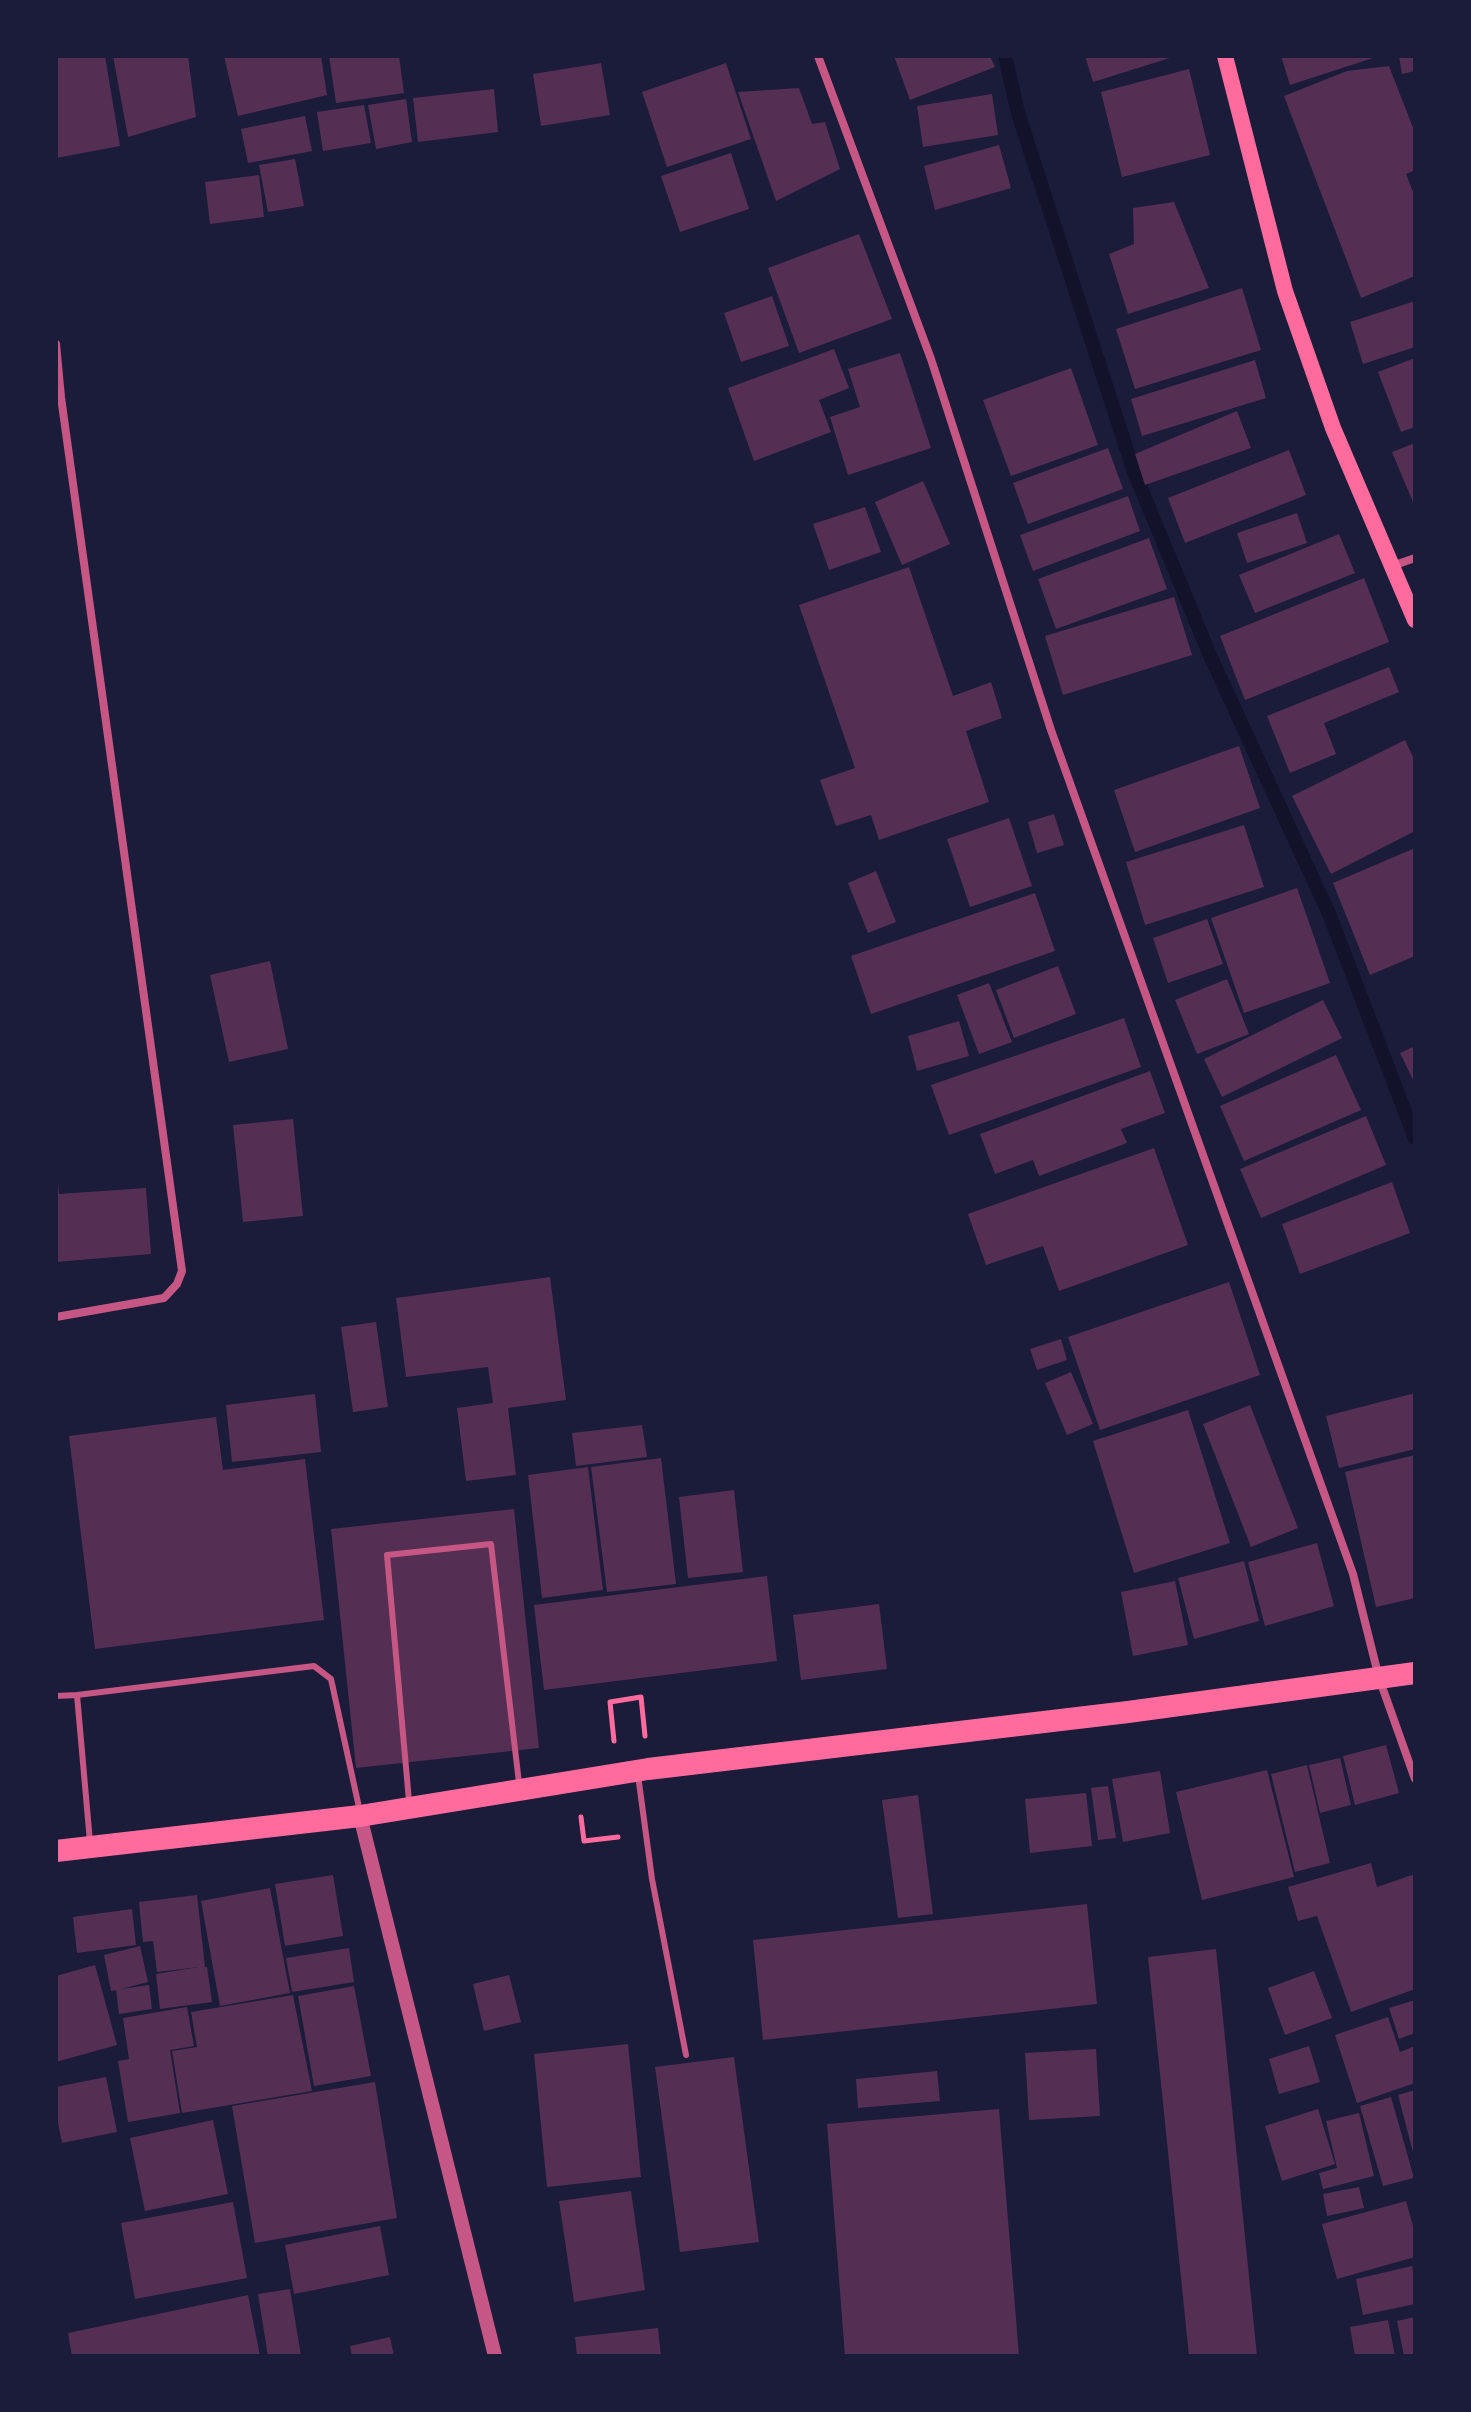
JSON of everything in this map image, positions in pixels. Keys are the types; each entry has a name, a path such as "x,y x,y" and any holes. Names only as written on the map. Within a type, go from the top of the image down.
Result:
{"highway":[{"path":"56,1851 360,1816 637,1771 1128,1712 1415,1673"}],"main road":[{"path":"1225,56 1285,291 1333,428 1415,620"}],"street":[{"path":"818,56 931,359 1051,730 1353,1574 1379,1678 1415,1779"},
{"path":"56,344 58,398 182,1271 177,1284 164,1298 56,1317"},
{"path":"1392,567 1415,558"},
{"path":"360,1816 495,2356"}],"lane":[{"path":"410,1808 387,1555 491,1544 519,1791"},
{"path":"56,1696 314,1666 331,1679 360,1816"},
{"path":"77,1695 91,1847"},
{"path":"637,1771 652,1879 686,2055"}],"path":[{"path":"610,1702 641,1697"},
{"path":"584,1841 625,1836"}],"building":[{"path":"56,56 105,56 120,146 56,158"},
{"path":"113,56 188,56 196,117 128,137"},
{"path":"224,56 321,56 327,95 238,116"},
{"path":"329,56 399,56 404,93 336,103"},
{"path":"894,56 990,56 995,67 910,100"},
{"path":"1085,56 1173,56 1173,57 1093,82"},
{"path":"1281,56 1376,56 1376,57 1290,85"},
{"path":"1399,56 1415,56 1415,71 1402,74"},
{"path":"601,63 610,115 541,126 533,74"},
{"path":"726,63 751,139 667,167 642,92"},
{"path":"1389,66 1415,133 1415,170 1406,174 1415,197 1415,276 1361,298 1284,96 1347,71"},
{"path":"1189,69 1210,155 1122,177 1101,92"},
{"path":"799,88 812,124 825,122 840,169 776,201 738,92"},
{"path":"494,89 498,132 418,142 413,98"},
{"path":"992,94 998,135 923,147 917,106"},
{"path":"406,99 412,142 376,149 368,105"},
{"path":"364,105 371,143 323,151 317,112"},
{"path":"305,116 312,151 248,163 241,129"},
{"path":"999,145 1011,188 935,210 924,166"},
{"path":"731,153 749,209 680,232 661,176"},
{"path":"295,159 304,206 268,212 259,165"},
{"path":"259,175 264,217 210,224 205,182"},
{"path":"1174,202 1209,288 1128,314 1109,254 1134,244 1133,208"},
{"path":"859,234 892,319 799,353 768,268"},
{"path":"1242,288 1261,350 1135,389 1116,329"},
{"path":"772,296 789,346 741,362 724,313"},
{"path":"1415,301 1415,347 1363,364 1350,322"},
{"path":"834,349 849,388 819,400 831,432 754,461 728,388"},
{"path":"900,353 931,448 848,475 830,417 860,407 848,369"},
{"path":"1415,358 1415,427 1401,432 1378,372"},
{"path":"1255,360 1266,398 1142,436 1131,399"},
{"path":"1071,368 1098,445 1011,476 983,400"},
{"path":"1237,411 1251,448 1145,485 1135,454"},
{"path":"1415,443 1415,507 1392,452"},
{"path":"1108,448 1123,489 1028,524 1013,483"},
{"path":"1289,450 1306,495 1185,543 1168,498"},
{"path":"923,481 950,544 902,565 875,502"},
{"path":"1128,496 1140,531 1033,571 1020,535"},
{"path":"865,507 881,552 829,570 813,524"},
{"path":"1297,513 1307,543 1247,563 1237,533"},
{"path":"1339,534 1355,573 1255,613 1239,575"},
{"path":"1149,538 1167,589 1056,629 1038,579"},
{"path":"909,567 953,696 991,682 1002,718 966,731 989,802 879,840 871,815 836,826 820,780 855,768 799,605"},
{"path":"1364,578 1389,642 1245,700 1220,636"},
{"path":"1174,597 1192,655 1063,695 1045,636"},
{"path":"1389,667 1399,692 1324,723 1336,754 1290,773 1267,716"},
{"path":"1405,740 1415,761 1415,831 1331,874 1292,796"},
{"path":"1239,746 1260,808 1135,852 1114,790"},
{"path":"1054,814 1064,845 1037,853 1028,822"},
{"path":"1009,818 1032,886 970,907 947,839"},
{"path":"1244,825 1264,887 1145,925 1126,862"},
{"path":"1415,848 1415,956 1370,975 1333,883"},
{"path":"876,871 896,922 868,933 848,883"},
{"path":"1297,888 1330,983 1244,1013 1211,918"},
{"path":"1035,893 1055,951 871,1014 851,956"},
{"path":"1207,919 1223,964 1168,983 1153,938"},
{"path":"270,961 288,1049 229,1062 210,975"},
{"path":"1058,966 1076,1014 1014,1038 996,990"},
{"path":"1227,979 1249,1034 1197,1054 1175,1000"},
{"path":"989,983 1012,1042 979,1054 957,995"},
{"path":"1323,1000 1342,1038 1222,1097 1204,1059"},
{"path":"1124,1018 1141,1067 949,1135 931,1085"},
{"path":"959,1021 969,1056 917,1071 908,1036"},
{"path":"1415,1046 1415,1084 1400,1053"},
{"path":"1336,1055 1361,1110 1244,1161 1220,1106"},
{"path":"1150,1071 1165,1113 1121,1129 1127,1143 1039,1176 1033,1160 995,1174 980,1134"},
{"path":"1366,1116 1386,1165 1261,1218 1240,1169"},
{"path":"293,1119 303,1216 243,1222 233,1125"},
{"path":"1154,1148 1188,1245 1059,1291 1043,1246 986,1265 968,1214"},
{"path":"56,1182 59,1194 146,1188 151,1254 56,1262"},
{"path":"1392,1182 1410,1233 1300,1274 1282,1224"},
{"path":"550,1277 566,1400 508,1408 516,1475 466,1481 457,1408 493,1403 488,1367 406,1377 396,1298"},
{"path":"1229,1282 1260,1375 1100,1430 1068,1337"},
{"path":"376,1322 388,1407 353,1412 341,1327"},
{"path":"1061,1339 1067,1360 1037,1370 1030,1349"},
{"path":"1071,1372 1093,1424 1067,1435 1045,1383"},
{"path":"1415,1393 1415,1449 1339,1468 1326,1416"},
{"path":"315,1394 321,1452 232,1462 226,1405"},
{"path":"1250,1405 1298,1528 1251,1547 1203,1424"},
{"path":"1188,1410 1230,1543 1134,1573 1093,1441"},
{"path":"216,1417 223,1470 305,1459 324,1620 95,1649 69,1436"},
{"path":"642,1425 647,1457 576,1466 572,1433"},
{"path":"1415,1455 1415,1598 1376,1607 1345,1472"},
{"path":"661,1458 676,1584 607,1592 591,1467"},
{"path":"588,1467 603,1590 542,1598 528,1475"},
{"path":"734,1490 743,1572 688,1578 679,1497"},
{"path":"514,1509 539,1748 356,1768 331,1529"},
{"path":"1317,1543 1334,1606 1265,1626 1248,1562"},
{"path":"1244,1561 1259,1621 1194,1639 1178,1578"},
{"path":"767,1576 777,1661 544,1690 534,1605"},
{"path":"1175,1581 1188,1645 1133,1656 1121,1592"},
{"path":"879,1604 887,1669 801,1680 793,1615"},
{"path":"1386,1745 1399,1793 1355,1805 1343,1756"},
{"path":"1340,1758 1351,1805 1320,1813 1309,1765"},
{"path":"1307,1765 1330,1863 1295,1872 1271,1774"},
{"path":"1267,1770 1294,1877 1202,1900 1176,1792"},
{"path":"1160,1771 1170,1833 1123,1842 1112,1779"},
{"path":"1108,1786 1116,1838 1098,1840 1091,1788"},
{"path":"1086,1793 1092,1846 1030,1853 1025,1799"},
{"path":"918,1795 933,1914 898,1918 882,1800"},
{"path":"1371,1863 1377,1887 1415,1874 1415,1989 1351,2012 1317,1916 1298,1921 1288,1887"},
{"path":"333,1875 343,1936 285,1946 275,1884"},
{"path":"270,1888 290,1993 220,2006 201,1901"},
{"path":"197,1895 212,2002 160,2009 156,1974 199,1967 157,1972 153,1941 143,1942 139,1902"},
{"path":"1087,1904 1097,2004 763,2040 753,1940"},
{"path":"132,1909 136,1945 77,1953 73,1917"},
{"path":"140,1946 148,1982 121,1989 149,1985 152,2009 119,2014 116,1990 111,1991 104,1955"},
{"path":"349,1948 354,1982 292,1992 286,1958"},
{"path":"1216,1949 1257,2356 1189,2356 1148,1957"},
{"path":"95,1965 117,2045 56,2062 56,1976"},
{"path":"1314,1971 1332,2018 1285,2035 1268,1988"},
{"path":"509,1975 521,2022 484,2031 473,1984"},
{"path":"354,1986 371,2076 314,2086 298,1996"},
{"path":"293,1995 312,2091 182,2113 172,2051 197,2047 191,2012"},
{"path":"1415,2000 1415,2033 1399,2039 1389,2008"},
{"path":"187,2007 194,2046 170,2050 180,2113 128,2122 118,2061 129,2059 123,2018"},
{"path":"1388,2017 1400,2052 1415,2046 1415,2083 1357,2103 1335,2035"},
{"path":"628,2044 641,2177 547,2187 534,2054"},
{"path":"1309,2046 1320,2082 1279,2094 1269,2059"},
{"path":"1096,2049 1100,2116 1029,2120 1025,2053"},
{"path":"734,2057 759,2242 680,2252 655,2067"},
{"path":"937,2071 940,2101 858,2108 856,2079"},
{"path":"106,2077 117,2132 62,2143 56,2113 56,2087"},
{"path":"375,2082 397,2218 255,2243 232,2106"},
{"path":"1415,2090 1415,2156 1414,2156 1398,2095"},
{"path":"1391,2097 1414,2178 1383,2186 1360,2106"},
{"path":"999,2109 1019,2356 845,2356 827,2124"},
{"path":"1318,2109 1335,2164 1282,2181 1265,2126"},
{"path":"1359,2113 1374,2176 1323,2189 1319,2173 1337,2168 1326,2121"},
{"path":"213,2120 228,2194 145,2211 130,2138"},
{"path":"1359,2187 1364,2208 1327,2216 1323,2194"},
{"path":"631,2191 645,2290 574,2302 559,2201"},
{"path":"1406,2201 1415,2233 1415,2257 1337,2279 1322,2224"},
{"path":"233,2202 247,2278 135,2299 121,2223"},
{"path":"380,2226 389,2275 294,2294 285,2245"},
{"path":"1412,2266 1415,2304 1363,2315 1356,2279"},
{"path":"290,2289 301,2356 268,2356 258,2294"},
{"path":"248,2295 260,2356 72,2356 68,2333"},
{"path":"1415,2317 1415,2356 1404,2356 1397,2321"},
{"path":"1388,2320 1395,2356 1355,2356 1350,2327"},
{"path":"658,2328 661,2356 577,2356 575,2337"},
{"path":"390,2337 394,2356 352,2356 350,2346"}],"waterway":[{"path":"1005,56 1018,113 1133,469 1209,653 1330,916 1415,1138"}]}
